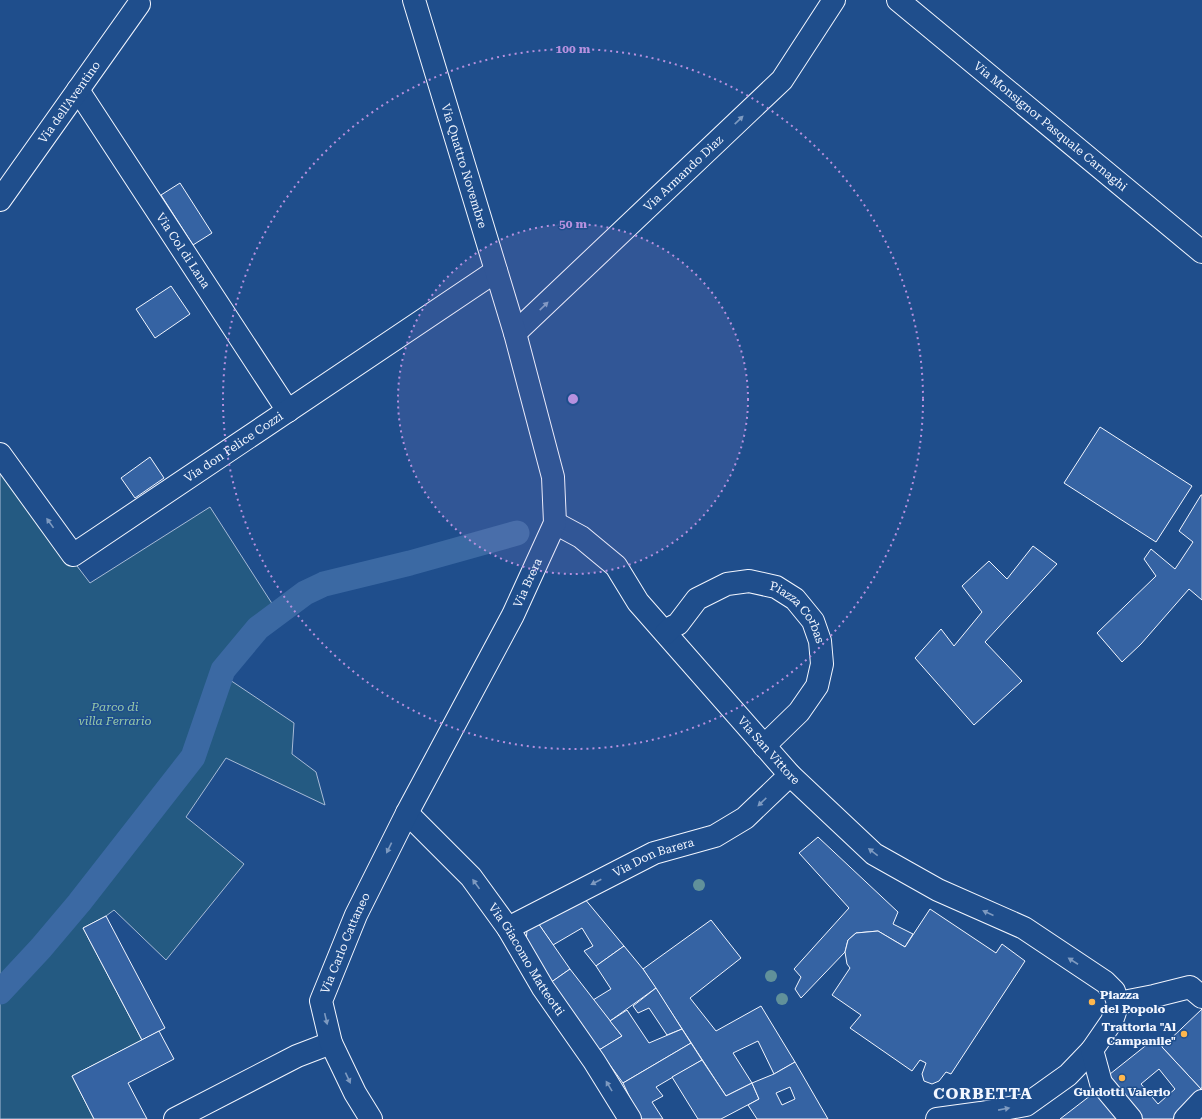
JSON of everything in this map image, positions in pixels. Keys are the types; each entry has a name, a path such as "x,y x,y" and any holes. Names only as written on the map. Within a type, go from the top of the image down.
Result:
{"street":[{"name":"Via Quattro Novembre","path":"414,0 515,333"},
{"name":"Via Armando Diaz","path":"515,333 782,80 834,0"},
{"name":"Via Monsignor Pasquale Carnaghi","path":"898,0 1202,252"},
{"name":"Via dell'Aventino","path":"0,200 139,4"},
{"name":"Via Col di Lana","path":"78,90 288,411"},
{"name":"Via don Felice Cozzi","path":"0,454 73,555 496,271"},
{"name":"Via Brera","path":"407,813 513,615 555,523 554,477 515,333"},
{"name":"Via San Vittore","path":"555,523 581,537 616,566 638,602 764,746 790,775 874,854 938,890 1024,928 1105,982 1114,991 1118,1003"},
{"name":"Piazza Corbas","path":"666,633 678,624 697,599 727,584 749,581 776,587 795,599 813,621 820,641 822,664 817,686 799,712 764,746"},
{"name":"Via Don Barera","path":"508,928 654,853 715,836 745,818 790,775"},
{"name":"Via Giacomo Matteotti","path":"407,813 471,877 508,928 543,988 594,1061 630,1119"},
{"name":"Via Carlo Cattaneo","path":"371,1119 355,1093 331,1043 321,1001 356,915 407,813"},
{"path":"938,1119 1026,1105 1068,1075 1092,1050 1112,1021 1118,1003 1190,987 1202,997"},
{"path":"175,1119 297,1056 331,1043"},
{"path":"1092,1050 1101,1083 1131,1119"},
{"path":"1185,1119 1202,1101"}],"green space":[{"name":"Parco di villa Ferrario","path":"0,465 90,583 210,507 280,616 265,628 224,676 294,723 292,754 316,772 325,805 226,758 186,817 244,864 166,960 114,910 83,928 142,1040 72,1076 94,1119 0,1119"}],"building":[{"path":"180,183 212,233 193,245 161,195"},
{"path":"171,286 190,314 155,338 136,309"},
{"path":"1100,427 1192,486 1156,542 1064,483"},
{"path":"150,457 164,478 135,498 121,478"},
{"path":"1201,495 1202,600 1189,589 1141,644 1122,662 1097,633 1156,576 1144,559 1151,549 1175,569 1193,542 1179,531"},
{"path":"1033,546 1057,564 985,642 1022,681 974,725 915,658 941,629 954,646 982,612 962,586 989,561 1007,579"},
{"path":"818,837 898,912 893,924 913,934 905,947 878,931 856,933 848,940 845,952 801,998 795,989 801,977 794,969 849,908 799,853"},
{"path":"584,898 624,946 596,966 584,951 593,946 582,928 553,945 538,923"},
{"path":"930,909 996,953 1002,944 1025,961 951,1074 946,1072 939,1081 932,1084 924,1081 922,1074 926,1063 920,1060 912,1071 850,1028 861,1015 832,995 850,968 847,964 845,952 848,940 856,933 878,931 905,947"},
{"path":"106,916 165,1028 142,1040 83,928"},
{"path":"711,920 741,958 690,998 716,1031 761,1006 795,1062 774,1074 758,1041 733,1053 752,1083 726,1096 643,969"},
{"path":"538,923 570,969 550,983 526,942 527,930"},
{"path":"624,946 656,988 610,1021 593,1000 611,989 596,966"},
{"path":"570,969 622,1036 599,1050 550,983"},
{"path":"656,988 682,1029 667,1035 649,1008 638,1013 633,1006"},
{"path":"1202,1009 1202,1087 1201,1089 1162,1047"},
{"path":"627,1010 649,1043 682,1029 691,1043 623,1083 599,1050 622,1036 610,1021"},
{"path":"159,1031 174,1059 128,1083 147,1119 94,1119 72,1076"},
{"path":"1154,1039 1201,1089 1192,1102 1175,1119 1141,1119 1105,1078","holes":["1159,1069 1175,1089 1158,1104 1141,1084"]},
{"path":"691,1043 702,1060 656,1087 663,1096 652,1102 663,1119 640,1119 623,1083"},
{"path":"702,1060 726,1096 752,1083 759,1099 721,1119 698,1119 672,1077"},
{"path":"795,1062 828,1119 757,1119 748,1105 759,1099 752,1083 774,1074","holes":["790,1087 795,1099 782,1105 776,1093"]},
{"path":"1095,1092 1119,1119 1060,1119"}],"waterway":[{"path":"0,992 41,948 79,903 193,757 223,670 258,628 305,593 324,584 410,563 517,533"}],"place":[{"name":"Piazza del Popolo","path":"1092,1002"},
{"name":"Trattoria \"Al Campanile\"","path":"1184,1034"},
{"name":"Guidotti Valerio","path":"1122,1078"}],"district":[{"name":"CORBETTA","path":"983,1093"}]}
